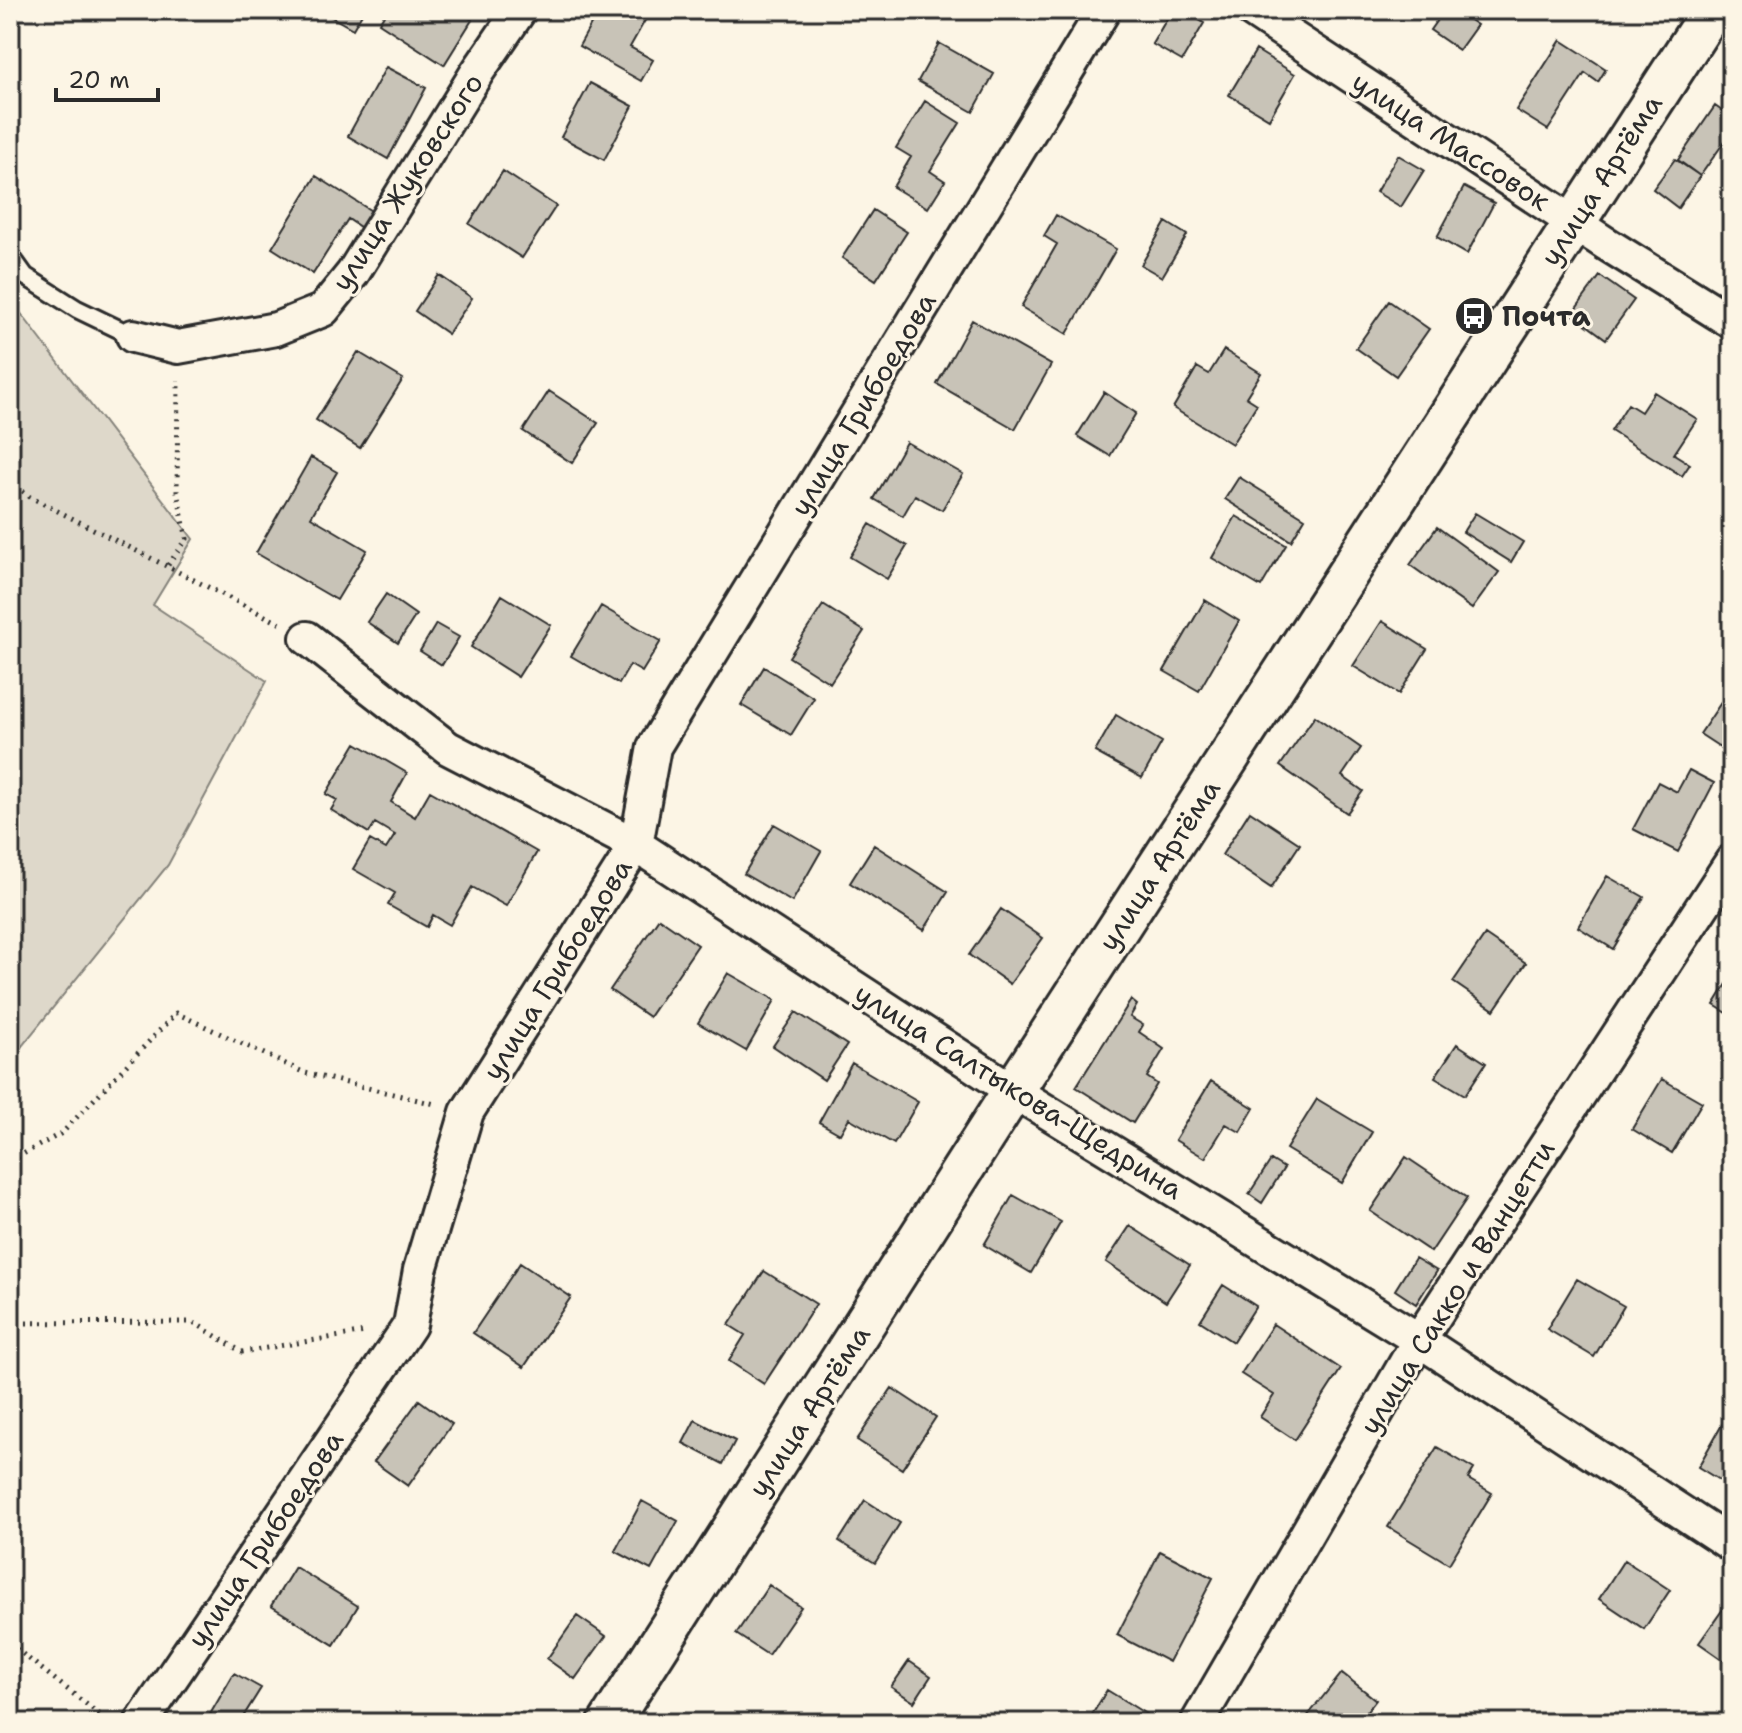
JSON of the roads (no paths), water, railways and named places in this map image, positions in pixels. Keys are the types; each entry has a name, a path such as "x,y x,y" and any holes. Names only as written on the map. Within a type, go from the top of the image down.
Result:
{"street":[{"name":"улица Жуковского","path":"133,336 178,347 276,329 323,310 353,273 478,71 520,10"},
{"name":"улица Грибоедова","path":"141,1723 410,1325 420,1270 467,1112 636,845 654,747 1104,10"},
{"name":"улица Массовок","path":"1251,10 1732,322"},
{"name":"улица Артёма","path":"609,1723 1013,1091 1712,10"},
{"name":"улица Салтыкова-Щедрина","path":"307,638 448,748 636,845 1013,1091 1419,1340 1732,1545"},
{"name":"улица Сакко и Ванцетти","path":"1197,1723 1419,1340 1732,861"}],"lane":[{"path":"10,255 25,276 77,309 133,336"}],"place":[{"name":"Почта","path":"1474,316"}]}
